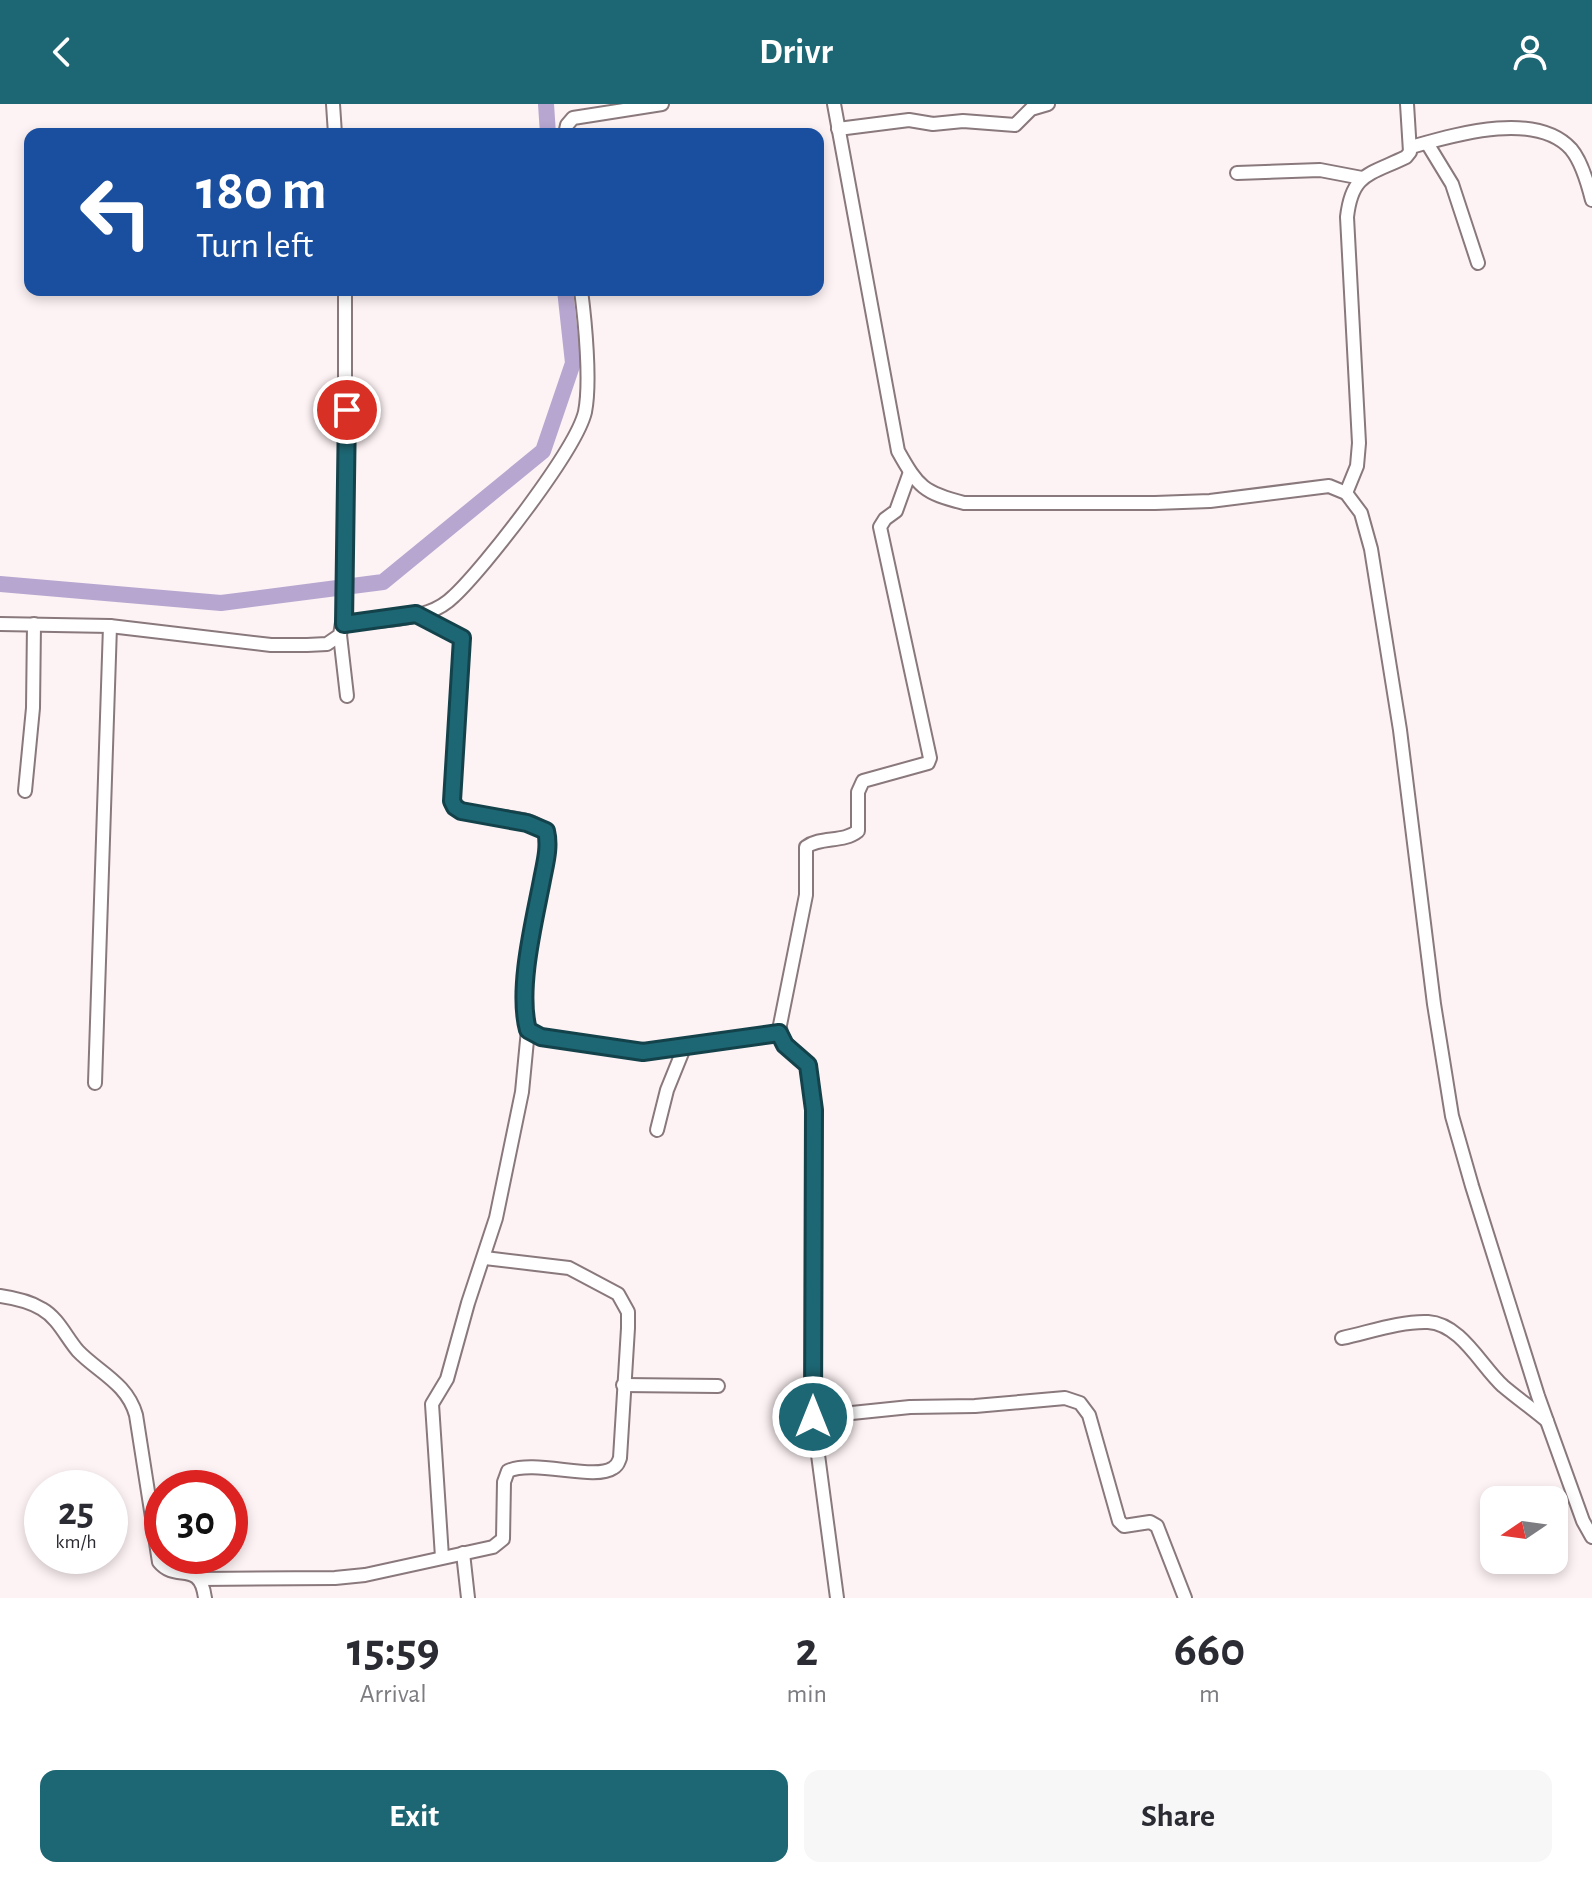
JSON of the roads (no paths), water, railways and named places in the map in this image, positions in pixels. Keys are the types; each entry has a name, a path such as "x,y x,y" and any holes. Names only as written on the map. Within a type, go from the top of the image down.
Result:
{"street":[{"path":"333,104 335,128"},
{"path":"566,128 573,118 662,104"},
{"path":"834,104 898,451 915,481 935,496 964,503 1183,502 1329,486 1346,493 1361,513 1371,549 1400,730 1434,1004 1452,1116 1547,1421 1583,1521 1592,1537"},
{"path":"838,129 909,120 933,124 963,121 1015,125 1031,109 1048,104"},
{"path":"1346,493 1357,466 1359,443 1347,217 1353,188 1362,178 1406,157 1411,147 1407,104"},
{"path":"1411,147 1463,132 1532,128 1571,149 1581,166 1592,200"},
{"path":"1427,143 1452,184 1478,263"},
{"path":"1237,173 1320,170 1362,178"},
{"path":"345,296 345,604 342,630 347,696"},
{"path":"0,624 110,626 271,645 327,644 342,630 426,613 455,596 549,477 580,427 586,393 582,296"},
{"path":"837,1598 813,1417 813,1100 808,1065 785,1045 779,1033 786,983 806,895 806,847 817,841 847,837 858,831 858,792 863,781 924,765 930,758 880,527 896,511 910,472"},
{"path":"416,614 457,634 463,644 452,789 455,807 527,823 546,831 547,851 530,944 525,1008 528,1030 522,1092 496,1218 447,1379 432,1404 442,1557"},
{"path":"25,791 33,708 34,624"},
{"path":"95,1083 110,626"},
{"path":"528,1030 541,1037 628,1051 661,1051 779,1033"},
{"path":"657,1130 667,1090 684,1048"},
{"path":"0,1296 28,1302 50,1315 78,1350 110,1376 128,1398 136,1415 159,1562 168,1570 200,1579 335,1578 365,1575 493,1547 503,1539 504,1482 508,1471 516,1467 599,1471 617,1466 620,1458 628,1312 618,1294 569,1268 485,1258"},
{"path":"1342,1338 1409,1323 1431,1322 1445,1326 1502,1384 1547,1421"},
{"path":"623,1385 718,1386"},
{"path":"813,1417 910,1407 975,1406 1065,1398 1080,1403 1089,1415 1119,1521 1124,1526 1150,1522 1157,1526 1185,1598"},
{"path":"463,1553 468,1598"},
{"path":"200,1579 205,1598"}],"waterway":[{"path":"546,104 548,128"},
{"path":"0,584 221,603 383,582 543,451 573,363 566,296"}]}
